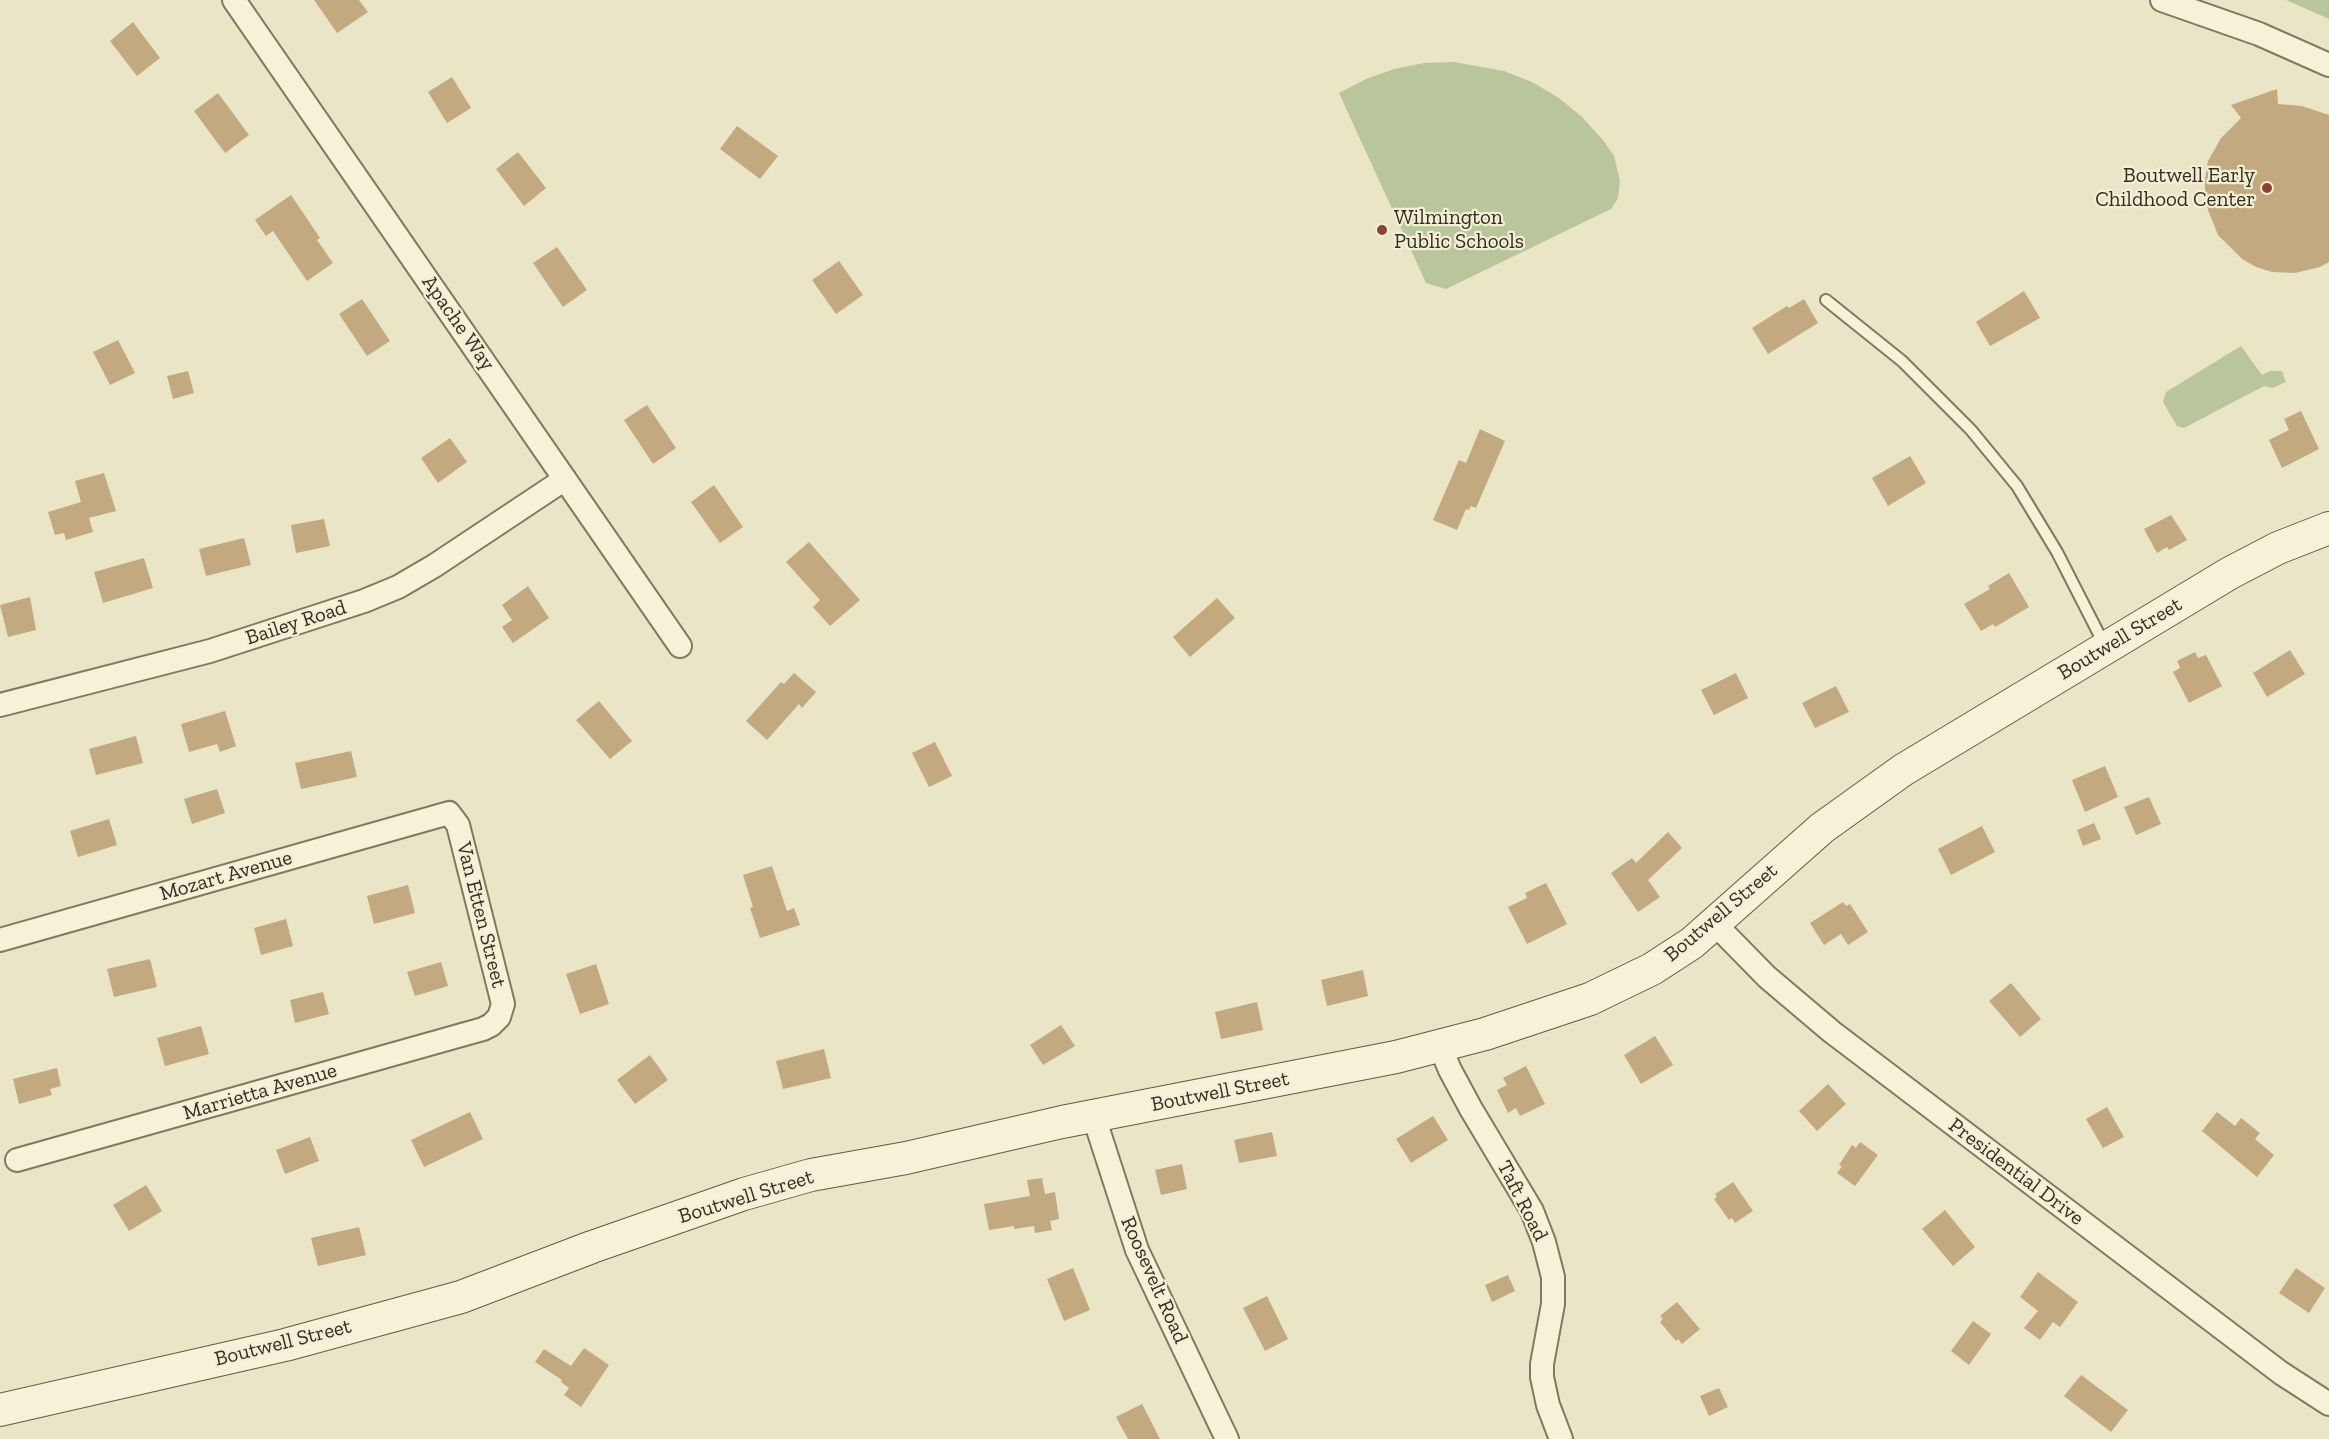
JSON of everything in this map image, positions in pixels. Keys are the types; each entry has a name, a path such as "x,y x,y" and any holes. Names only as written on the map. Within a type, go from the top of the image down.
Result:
{"street":[{"name":"Apache Way","path":"234,0 680,646"},
{"path":"2162,0 2259,34 2329,65"},
{"name":"Bailey Road","path":"0,705 210,651 364,601 434,566 565,479"},
{"name":"Boutwell Street","path":"0,1410 285,1345 461,1297 592,1247 744,1194 811,1175 906,1158 1062,1122 1396,1058 1548,1014 1590,999 1674,957 1715,924 1794,851 1856,802 1952,740 2230,573 2278,548 2329,528"},
{"name":"Mozart Avenue","path":"0,940 440,814 451,815"},
{"name":"Van Etten Street","path":"451,815 458,825 503,999 503,1008 499,1017"},
{"name":"Presidential Drive","path":"1715,924 1767,977 1833,1032 2281,1373 2329,1404"},
{"name":"Marrietta Avenue","path":"17,1160 483,1029 499,1017"},
{"name":"Taft Road","path":"1440,1046 1471,1109 1532,1211 1544,1242 1553,1277 1553,1304 1542,1364 1542,1377 1548,1405 1561,1439"},
{"name":"Roosevelt Road","path":"1094,1117 1137,1250 1227,1439"}],"lane":[{"path":"1826,300 1902,361 1971,430 2017,486 2057,552 2106,647"}],"green space":[{"path":"2286,0 2329,0 2329,19"},
{"path":"1454,62 1504,71 1532,82 1559,98 1582,117 1603,140 1614,156 1620,181 1618,198 1611,209 1446,289 1426,283 1339,93 1366,79 1394,69 1424,63"},
{"path":"2241,346 2262,375 2270,371 2282,371 2286,382 2272,388 2264,386 2184,428 2177,426 2163,402 2166,392"}],"building":[{"path":"314,0 359,0 368,12 337,33"},
{"path":"133,22 160,58 137,76 110,41"},
{"path":"452,77 471,108 447,123 428,92"},
{"name":"Boutwell Early Childhood Center","path":"2277,89 2278,104 2302,106 2329,115 2329,262 2320,267 2295,273 2272,272 2242,259 2218,235 2205,196 2208,161 2221,138 2241,118 2231,105"},
{"path":"218,93 249,135 225,153 194,111"},
{"path":"737,126 778,156 760,179 720,149"},
{"path":"518,152 546,188 524,206 496,169"},
{"path":"291,195 320,238 317,240 333,263 307,281 273,231 266,236 255,220"},
{"path":"557,247 587,290 563,307 533,263"},
{"path":"839,261 863,295 836,314 812,280"},
{"path":"2024,291 2040,318 1990,346 1976,322"},
{"path":"362,299 390,341 367,356 339,314"},
{"path":"1804,299 1818,323 1768,354 1752,328 1787,306 1789,308"},
{"path":"118,340 135,373 110,385 93,352"},
{"path":"188,371 194,393 173,399 167,376"},
{"path":"647,405 676,448 653,464 624,420"},
{"path":"2301,411 2319,449 2282,468 2269,440 2289,430 2284,419"},
{"path":"1480,429 1505,441 1476,508 1471,506 1469,510 1466,509 1457,530 1433,520 1459,460 1466,463"},
{"path":"450,438 467,462 438,483 421,458"},
{"path":"1910,456 1926,483 1888,506 1872,478"},
{"path":"104,473 116,511 89,518 93,532 66,540 64,533 55,535 48,512 81,502 75,481"},
{"path":"714,485 743,527 720,543 691,502"},
{"path":"2171,515 2187,540 2169,550 2167,547 2157,553 2144,529"},
{"path":"324,519 330,546 296,553 291,525"},
{"path":"244,538 251,565 206,576 199,549"},
{"path":"809,542 860,600 830,626 813,607 820,600 786,562"},
{"path":"144,558 153,588 103,603 94,572"},
{"path":"2009,573 2029,607 1995,627 1993,624 1981,631 1964,604 1990,589 1988,586"},
{"path":"528,586 549,618 513,643 502,627 512,620 502,605"},
{"path":"30,597 36,630 8,637 0,605"},
{"path":"1217,598 1235,618 1190,657 1173,637"},
{"path":"2290,650 2305,674 2267,697 2253,673"},
{"path":"2195,652 2198,658 2206,655 2222,686 2189,703 2173,672 2180,668 2177,661"},
{"path":"794,673 816,692 802,708 799,704 767,740 746,721 781,682 784,684"},
{"path":"1736,673 1748,698 1714,715 1701,690"},
{"path":"1836,686 1849,712 1815,728 1802,703"},
{"path":"599,701 632,741 610,759 576,720"},
{"path":"225,711 236,746 220,752 217,744 189,752 181,724"},
{"path":"136,736 143,763 96,775 89,749"},
{"path":"935,742 952,776 929,787 912,753"},
{"path":"351,751 357,777 301,789 295,763"},
{"path":"2105,766 2118,797 2085,812 2072,780"},
{"path":"217,789 225,813 192,824 184,799"},
{"path":"2149,797 2161,824 2136,835 2124,807"},
{"path":"109,819 117,845 78,857 70,831"},
{"path":"2094,823 2101,839 2083,846 2077,830"},
{"path":"1982,826 1995,852 1951,875 1938,849"},
{"path":"1668,832 1682,848 1648,880 1660,897 1638,912 1611,873 1632,858 1636,863"},
{"path":"772,866 787,911 794,908 800,925 760,938 750,908 753,907 743,875"},
{"path":"1546,883 1567,924 1527,944 1508,907 1527,898 1525,893"},
{"path":"408,885 415,913 374,924 367,896"},
{"path":"1843,902 1846,906 1850,904 1868,932 1848,945 1841,934 1824,945 1810,923"},
{"path":"286,919 293,946 261,955 254,928"},
{"path":"150,959 157,987 114,997 107,969"},
{"path":"441,962 448,986 415,996 407,972"},
{"path":"596,964 609,1004 580,1014 566,974"},
{"path":"1363,970 1368,996 1327,1006 1321,980"},
{"path":"2011,983 2041,1019 2020,1037 1989,1001"},
{"path":"323,992 329,1014 295,1023 290,1000"},
{"path":"1257,1002 1263,1030 1221,1039 1215,1012"},
{"path":"1061,1025 1075,1046 1043,1065 1030,1045"},
{"path":"201,1026 209,1054 165,1066 157,1038"},
{"path":"1655,1036 1673,1065 1641,1084 1624,1055"},
{"path":"824,1049 831,1078 783,1089 776,1061"},
{"path":"650,1055 668,1080 635,1104 617,1080"},
{"path":"1526,1066 1545,1104 1520,1116 1516,1108 1508,1113 1497,1090 1507,1085 1503,1078"},
{"path":"57,1068 61,1086 50,1089 52,1095 19,1104 13,1079"},
{"path":"1828,1084 1846,1104 1817,1131 1799,1111"},
{"path":"2107,1107 2124,1137 2103,1148 2086,1119"},
{"path":"470,1112 483,1139 424,1167 411,1140"},
{"path":"2217,1112 2235,1126 2241,1118 2260,1133 2255,1139 2274,1155 2257,1177 2202,1131"},
{"path":"1433,1116 1448,1140 1411,1163 1396,1139"},
{"path":"1272,1132 1277,1156 1239,1163 1234,1140"},
{"path":"310,1137 319,1161 285,1174 276,1150"},
{"path":"1860,1142 1878,1155 1855,1186 1837,1173 1842,1166 1839,1165 1852,1145 1856,1148"},
{"path":"1182,1164 1187,1189 1161,1195 1155,1170"},
{"path":"1042,1178 1045,1194 1055,1192 1059,1219 1050,1221 1052,1230 1035,1233 1034,1226 1014,1229 1014,1226 989,1230 984,1204 1030,1196 1027,1180"},
{"path":"1733,1182 1753,1211 1735,1223 1732,1218 1729,1220 1714,1199 1717,1197 1715,1194"},
{"path":"146,1185 162,1211 129,1231 113,1205"},
{"path":"1945,1210 1975,1247 1953,1266 1922,1229"},
{"path":"359,1227 366,1255 318,1266 311,1238"},
{"path":"1073,1268 1090,1310 1064,1321 1047,1279"},
{"path":"2296,1268 2325,1288 2309,1313 2279,1293"},
{"path":"2038,1272 2078,1302 2060,1327 2053,1322 2040,1340 2024,1328 2038,1311 2020,1297"},
{"path":"1508,1275 1515,1291 1492,1302 1485,1285"},
{"path":"1267,1296 1288,1339 1265,1351 1243,1308"},
{"path":"1677,1302 1700,1329 1682,1344 1678,1339 1676,1341 1660,1322 1663,1319 1660,1316"},
{"path":"1973,1321 1991,1334 1969,1365 1951,1351"},
{"path":"584,1348 609,1365 581,1407 564,1395 569,1388 561,1382 562,1380 535,1362 544,1349 571,1366"},
{"path":"2081,1375 2128,1410 2111,1432 2064,1396"},
{"path":"1719,1388 1728,1407 1709,1416 1700,1396"},
{"path":"1142,1404 1160,1439 1128,1439 1116,1417"}],"place":[{"name":"Boutwell Early Childhood Center","path":"2267,188"},
{"name":"Wilmington Public Schools","path":"1382,230"}]}
